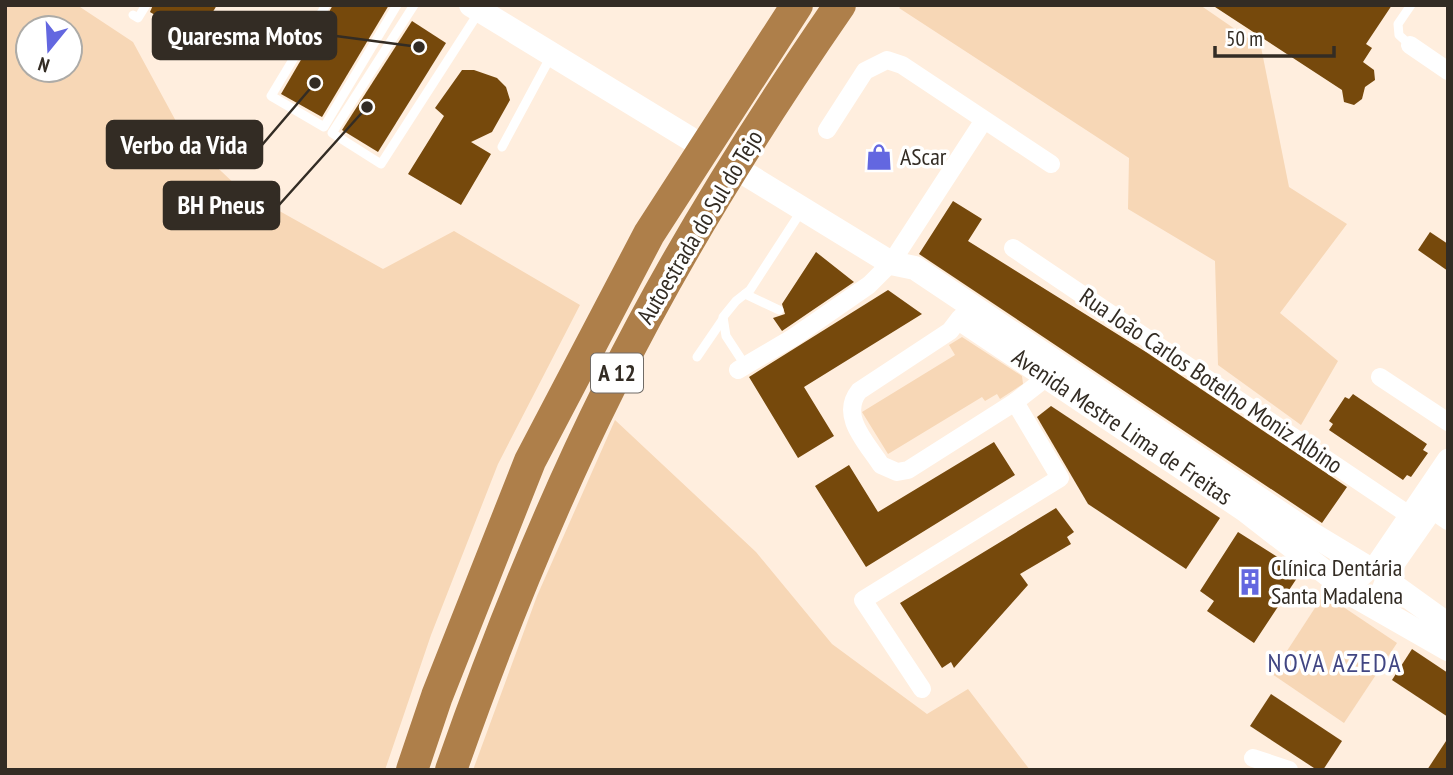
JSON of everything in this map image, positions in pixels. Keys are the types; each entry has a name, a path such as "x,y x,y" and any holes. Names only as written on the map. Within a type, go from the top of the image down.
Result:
{"highway":[{"name":"Autoestrada do Sul do Tejo","path":"412,770 437,696 530,461 649,234 797,5"},
{"name":"Autoestrada do Sul do Tejo","path":"451,770 535,551 614,378 720,189 840,5"}],"main road":[{"path":"475,8 689,138"},
{"name":"Avenida Mestre Lima de Freitas","path":"749,176 891,263 915,268 1310,533 1378,574 1448,625"},
{"name":"Avenida Mestre Lima de Freitas","path":"891,263 904,281 1245,510 1363,597 1448,649"},
{"path":"1363,597 1355,580 1378,574"}],"street":[{"path":"1410,45 1448,71"},
{"path":"827,130 865,72 887,60 902,65 1051,163"},
{"path":"742,367 794,337 853,296 891,263 984,120"},
{"name":"Rua João Carlos Botelho Moniz Albino","path":"1013,247 1409,515"},
{"path":"960,318 942,337 859,391 852,399 851,417 881,465 897,472 908,470 1015,402 1047,377"},
{"path":"1380,377 1448,422"},
{"path":"922,689 863,600 1060,478 1015,402"},
{"path":"1378,574 1409,515 1448,458"},
{"path":"1378,574 1440,515 1448,487"},
{"path":"1253,758 1289,770"}],"lane":[{"path":"133,15 138,18 146,5"},
{"path":"326,5 271,96 324,127 397,5"},
{"path":"414,5 332,133 381,164 475,8"},
{"path":"1410,45 1399,35 1398,24 1411,5"},
{"path":"502,147 551,54"},
{"path":"697,357 723,317 745,293 803,209"},
{"path":"745,293 779,310"},
{"path":"723,317 726,336 742,367"}],"shaded area":[{"path":"5,5 77,5 133,42 184,136 240,189 383,269 454,231 580,305 498,464 431,635 385,770 5,770"},
{"path":"902,5 1200,5 1261,47 1289,187 1347,224 1280,313 1338,361 1301,425 1218,365 1215,261 1128,209 1129,158 899,8"},
{"path":"962,337 1022,376 1023,384 1000,399 997,394 985,401 982,397 888,454 862,412 955,355 949,345"},
{"path":"615,420 756,552 832,644 927,714 968,689 1030,770 473,770 537,596"},
{"path":"1324,594 1397,643 1344,723 1272,674"}],"building":[{"path":"153,5 217,5 196,40 150,12"},
{"path":"333,5 389,5 322,117 281,94"},
{"path":"1212,5 1392,5 1366,44 1372,48 1363,62 1374,70 1375,80 1365,87 1362,99 1354,105 1344,102 1342,90"},
{"path":"412,21 446,43 378,152 342,130"},
{"path":"462,70 474,70 497,78 506,87 510,100 492,132 471,142 491,154 461,205 408,174 444,116 435,108"},
{"path":"953,201 982,219 968,241 1146,352 1347,487 1322,523 919,254"},
{"path":"1430,232 1448,244 1448,271 1418,250"},
{"path":"816,252 854,282 782,331 773,318 785,314 782,304"},
{"path":"888,290 922,314 804,387 834,436 798,458 749,377"},
{"path":"1353,394 1427,444 1423,450 1428,453 1411,477 1407,475 1403,480 1329,430 1333,424 1329,421 1345,397 1349,399"},
{"path":"1051,406 1220,518 1186,569 1088,504 1037,417"},
{"path":"994,442 1015,475 866,567 815,486 849,465 878,512"},
{"path":"1056,508 1074,532 1067,537 1071,544 1020,574 1028,585 954,668 951,662 942,668 900,603"},
{"name":"Clínica Dentária Santa Madalena","path":"1238,532 1301,572 1254,643 1207,611 1214,601 1200,591"},
{"path":"1412,649 1448,673 1448,717 1392,680"},
{"path":"1271,694 1342,741 1323,770 1317,770 1250,726"},
{"path":"1448,738 1448,770 1427,770"}],"place":[{"name":"Quaresma Motos","path":"419,47"},
{"name":"Verbo da Vida","path":"315,83"},
{"name":"BH Pneus","path":"367,107"},
{"name":"AScar","path":"879,157"},
{"name":"Clínica Dentária Santa Madalena","path":"1250,582"}],"district":[{"name":"NOVA AZEDA","path":"1335,663"}]}
